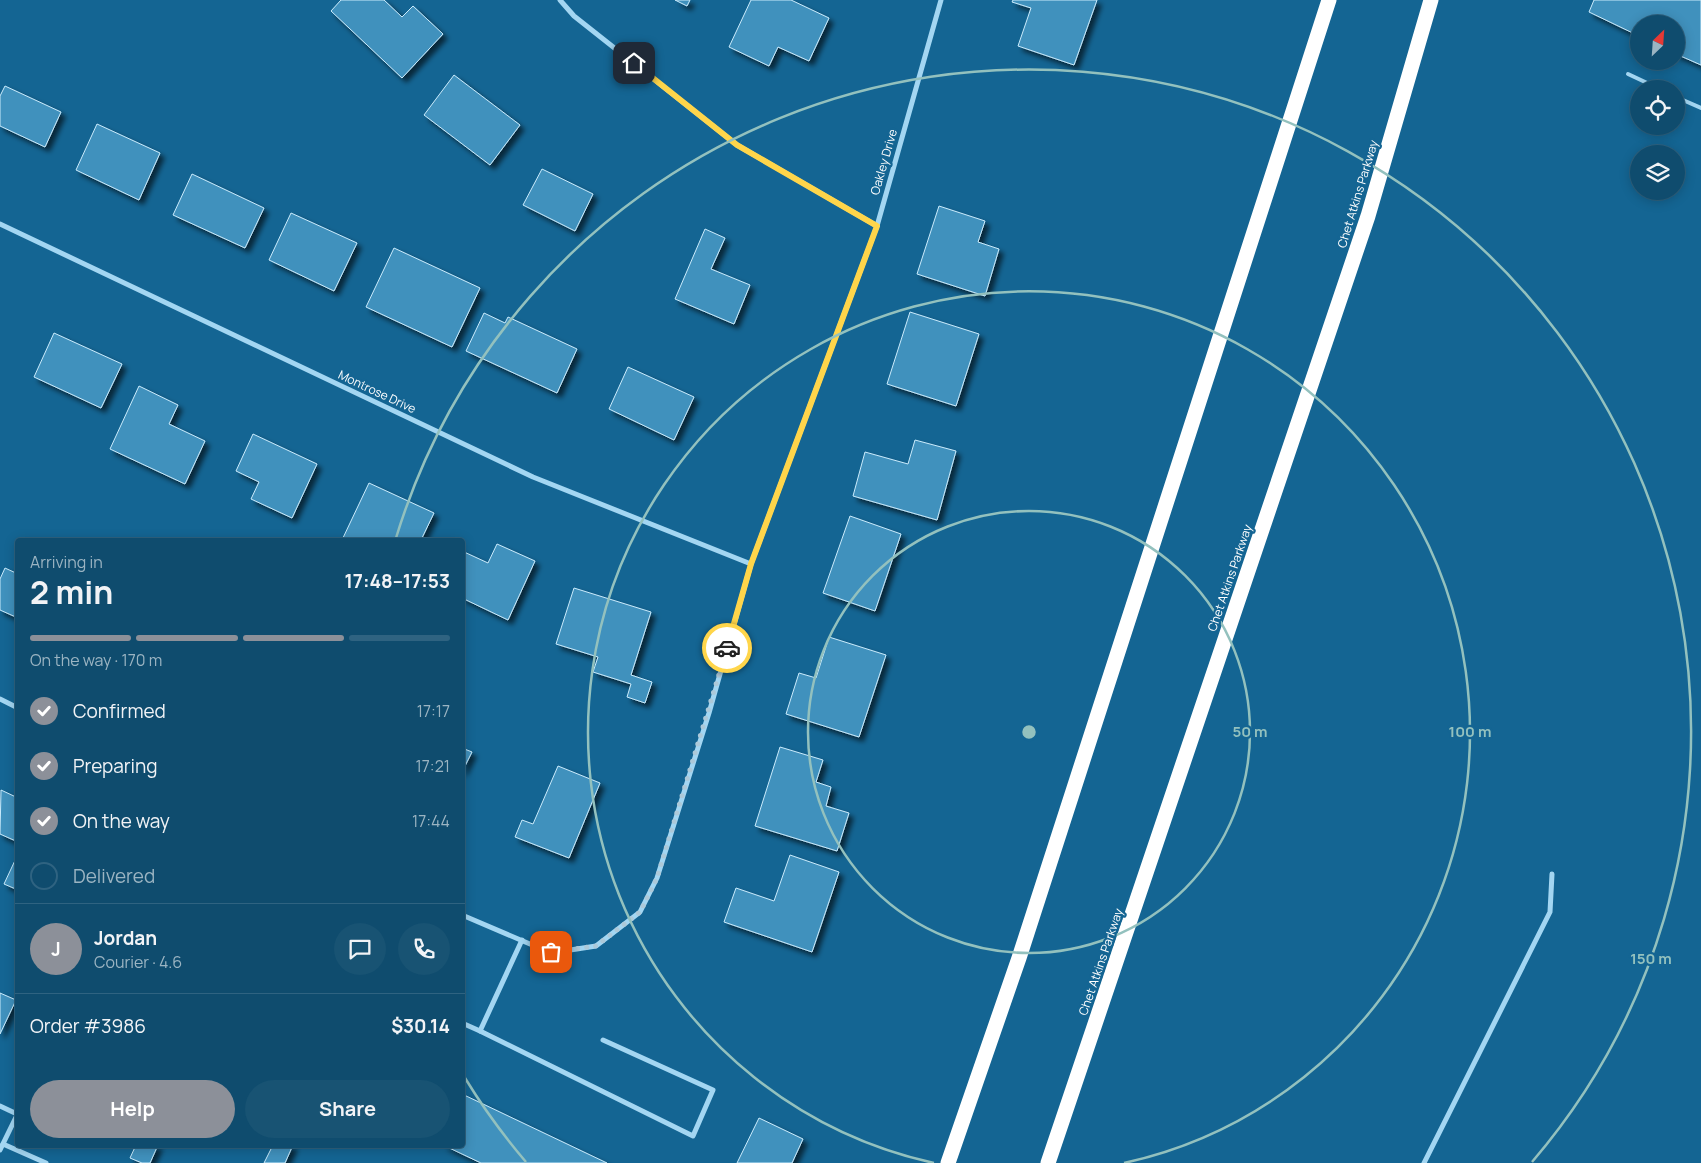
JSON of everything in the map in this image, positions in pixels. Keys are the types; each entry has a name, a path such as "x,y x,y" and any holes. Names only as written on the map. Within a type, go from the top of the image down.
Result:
{"highway":[{"path":"948,1163 1019,958 1329,0"},
{"name":"Chet Atkins Parkway","path":"1048,1163 1368,216 1431,0"}],"street":[{"path":"560,0 574,16 737,145 877,226"},
{"name":"Oakley Drive","path":"522,940 551,952 596,946 640,912 657,878 708,713 751,564 877,226 941,0"},
{"name":"Montrose Drive","path":"0,224 533,477 751,564"},
{"path":"0,700 15,707"},
{"path":"1424,1163 1550,912 1552,874"},
{"path":"465,916 522,940 480,1031"},
{"path":"465,1024 693,1136 713,1090 603,1040"},
{"path":"0,1106 15,1112"},
{"path":"0,1150 15,1117"},
{"path":"3,1144 46,1163"}],"lane":[{"path":"1628,74 1641,80"},
{"path":"1685,101 1701,108"}],"building":[{"path":"341,0 384,0 402,17 413,6 443,34 402,78 331,11"},
{"path":"675,0 690,0 687,6"},
{"path":"751,0 791,0 829,18 809,61 778,47 769,66 729,47"},
{"path":"1013,0 1097,0 1074,65 1018,46 1031,8 1012,2"},
{"path":"1594,0 1701,0 1701,65 1685,58 1685,15 1630,15 1630,32 1589,12"},
{"path":"454,75 520,125 490,165 424,115"},
{"path":"5,86 61,112 45,147 0,126 0,96"},
{"path":"97,124 160,153 139,200 76,170"},
{"path":"542,169 593,194 575,231 523,205"},
{"path":"192,174 264,208 245,248 173,215"},
{"path":"939,206 985,221 978,242 999,249 985,296 917,274"},
{"path":"291,213 357,243 334,291 269,260"},
{"path":"705,229 725,238 711,269 750,285 734,324 675,299"},
{"path":"394,248 480,288 452,347 366,307"},
{"path":"910,312 979,334 956,406 887,384"},
{"path":"484,313 505,323 508,317 577,349 557,393 466,351"},
{"path":"54,333 122,364 101,408 34,377"},
{"path":"628,367 694,397 674,440 609,409"},
{"path":"139,386 178,405 169,424 205,441 185,484 110,449"},
{"path":"253,434 317,464 292,518 251,499 259,482 236,471"},
{"path":"915,440 956,451 937,520 853,496 865,452 908,464"},
{"path":"369,483 434,513 422,538 343,538"},
{"path":"850,516 901,534 875,611 823,593"},
{"path":"497,544 535,561 508,620 465,599 465,552 488,563"},
{"path":"5,568 15,573 15,617 0,610 0,579"},
{"path":"574,588 651,612 631,675 652,682 645,703 627,697 631,684 593,672 598,657 556,644"},
{"path":"829,637 886,655 859,737 786,714 799,673 816,678"},
{"path":"780,747 823,760 816,782 831,787 826,806 849,813 837,851 755,826"},
{"path":"465,749 472,752 465,766"},
{"path":"558,766 600,783 569,858 515,837 522,820 533,824"},
{"path":"1,790 15,797 15,841 0,834"},
{"path":"790,855 839,872 812,952 724,922 736,888 774,901"},
{"path":"15,860 15,889 4,884"},
{"path":"0,993 15,1000 15,1002 0,1034"},
{"path":"465,1095 607,1163 481,1163 449,1148 465,1148"},
{"path":"759,1118 803,1139 792,1163 737,1163"},
{"path":"135,1148 157,1148 150,1163 142,1163 130,1158"},
{"path":"272,1148 292,1148 285,1163 264,1163"}],"way so far":[{"path":"551,952 596,946 640,912 657,878 727,648"}],"route":[{"path":"634,63 737,145 877,226 751,564 727,648"}]}
